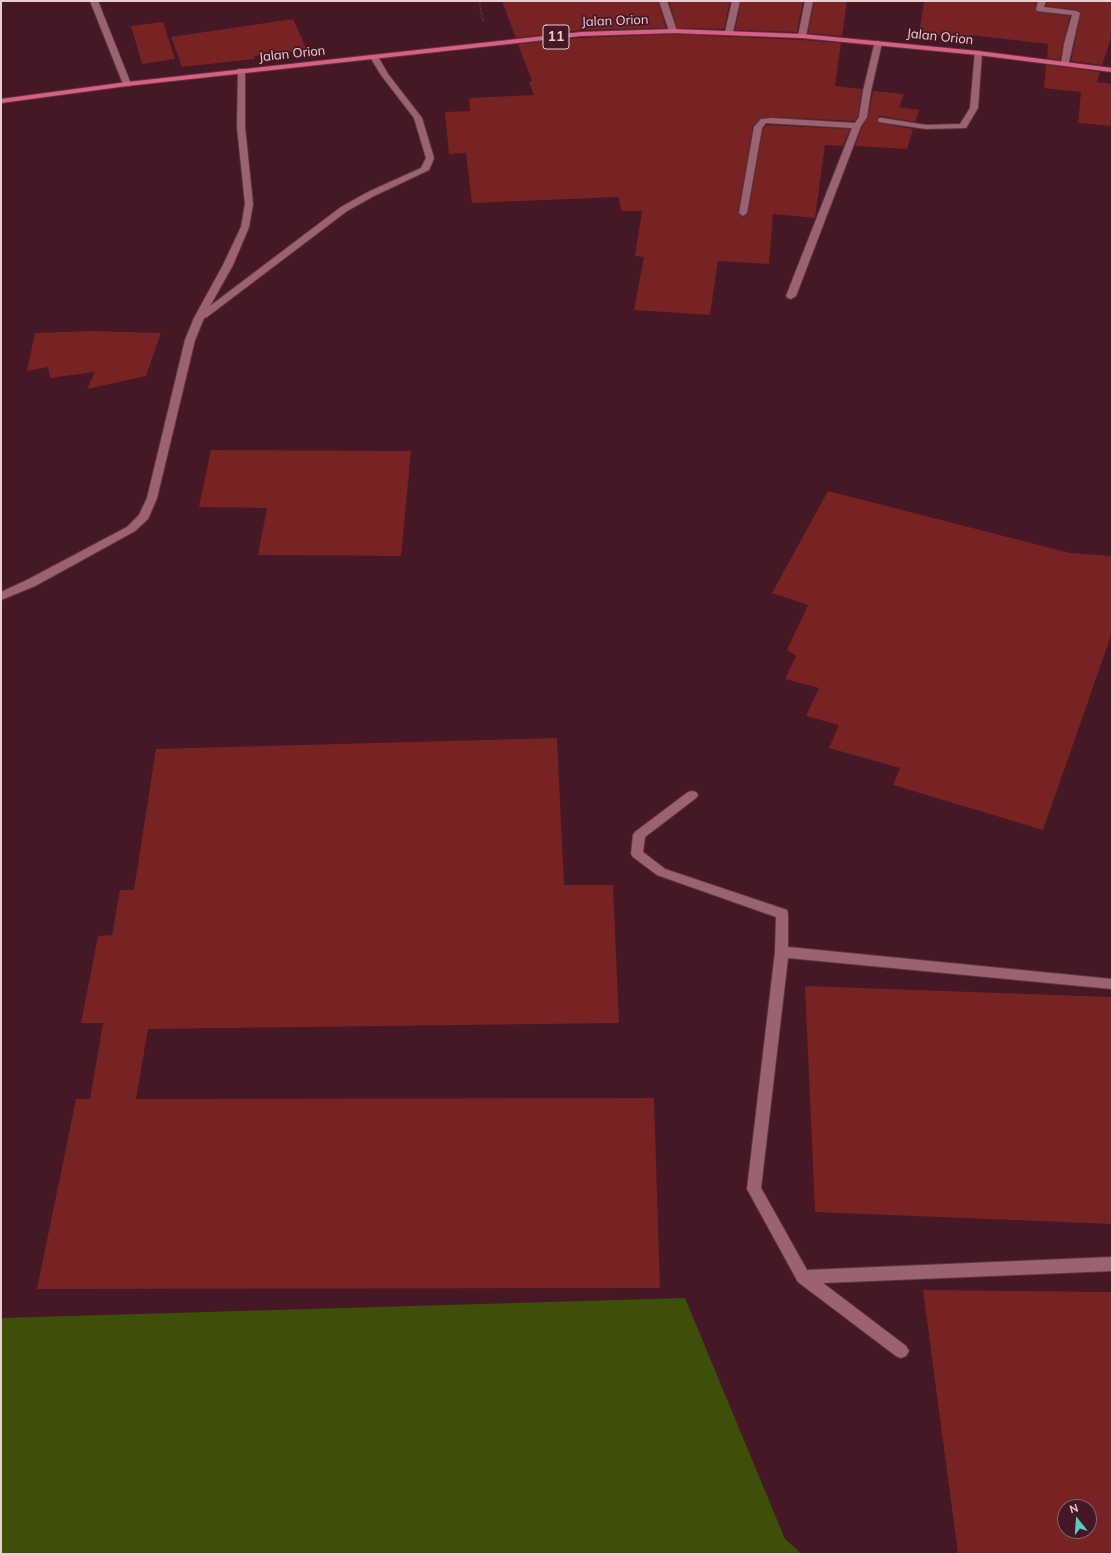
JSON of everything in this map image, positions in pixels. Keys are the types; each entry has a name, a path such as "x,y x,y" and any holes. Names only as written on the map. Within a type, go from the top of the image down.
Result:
{"highway":[{"name":"Jalan Orion","path":"1,101 127,84 581,34 673,31 802,36 978,53 1112,70"}],"street":[{"path":"94,1 127,84"},
{"path":"663,1 673,31"},
{"path":"729,32 736,1"},
{"path":"802,36 809,1"},
{"path":"1042,1 1040,9 1076,13 1068,44 1066,64"},
{"path":"791,296 857,126 863,117 867,91 878,43"},
{"path":"882,120 926,127 963,126 974,108 978,53"},
{"path":"199,318 344,209 371,194 425,170 430,158 418,118 384,75 374,57"},
{"path":"1,596 31,583 131,529 144,517 152,498 190,340 199,318 228,265 245,227 249,204 241,127 241,71"},
{"path":"743,213 758,127 764,121 772,120 857,126"},
{"path":"692,795 639,835 636,854 661,872 782,914 782,952 754,1189 803,1277 901,1351"},
{"path":"782,952 1112,984"},
{"path":"803,1277 1112,1264"}],"green space":[{"path":"685,1298 785,1539 802,1554 1,1554 1,1318"}],"building":[{"path":"502,1 658,1 666,28 581,30 516,38"},
{"path":"669,1 730,1 724,29 677,28"},
{"path":"741,1 803,1 797,32 735,30"},
{"path":"814,1 847,1 842,36 808,33"},
{"path":"924,1 1036,1 1035,9 1037,12 1070,16 1060,60 1047,58 1048,44 970,35 970,38 919,34"},
{"path":"1047,1 1112,1 1112,36 1102,65 1071,61 1081,12 1046,6"},
{"path":"293,19 307,50 254,56 255,59 182,67 171,37"},
{"path":"163,22 175,59 142,64 131,26"},
{"path":"673,34 841,43 835,86 862,89 858,116 854,121 772,117 761,118 753,126 738,213 743,218 748,213 763,129 767,125 850,129 843,146 825,145 815,218 773,214 769,264 718,261 710,315 634,310 644,257 635,256 642,211 621,211 619,197 472,203 466,153 449,154 445,112 470,111 469,98 534,95 529,82 532,81 518,44 581,38"},
{"path":"1046,65 1100,72 1097,82 1112,84 1112,126 1078,123 1081,92 1044,88"},
{"path":"873,91 904,94 899,107 919,110 915,122 882,116 879,116 877,119 879,123 913,129 907,149 855,146 862,127 868,117"},
{"path":"92,331 161,333 146,376 87,389 95,372 50,378 48,367 27,371 35,333"},
{"path":"211,450 411,451 401,556 258,555 267,508 199,507"},
{"path":"828,491 1070,553 1112,556 1112,633 1043,830 893,785 900,768 829,748 839,725 806,716 819,688 785,679 796,656 787,650 808,605 772,593"},
{"path":"557,738 564,885 613,885 619,1023 148,1029 136,1099 654,1098 660,1288 37,1289 76,1099 90,1099 103,1023 81,1023 98,936 112,935 120,890 134,890 156,749"},
{"path":"805,986 1112,997 1112,1224 815,1212"},
{"path":"923,1290 1112,1292 1112,1554 958,1554"}]}
